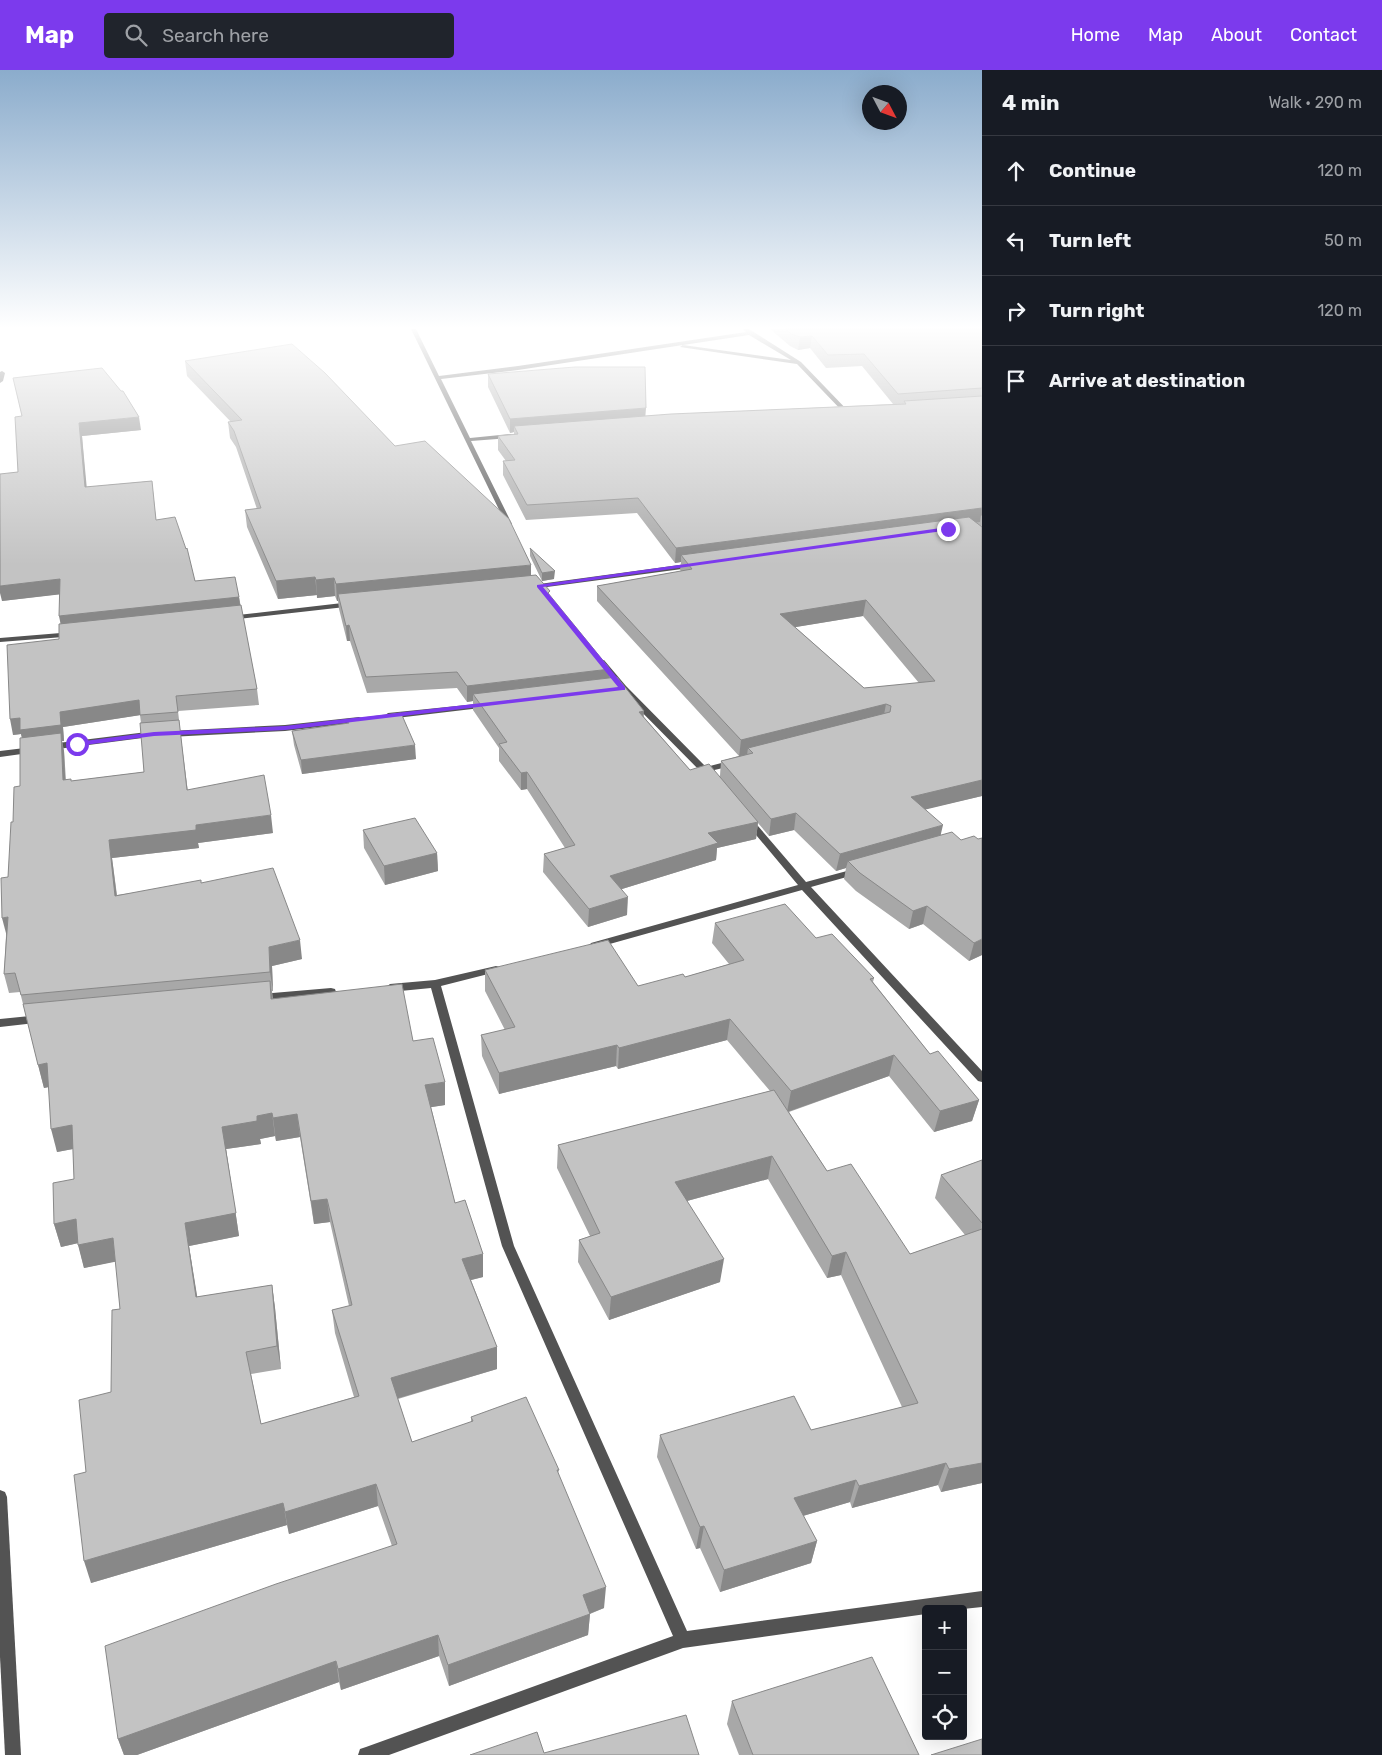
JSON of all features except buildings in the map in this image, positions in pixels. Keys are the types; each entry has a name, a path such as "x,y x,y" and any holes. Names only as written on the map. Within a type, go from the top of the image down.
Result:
{"street":[{"path":"451,408 514,536"},
{"path":"842,408 848,414"},
{"path":"838,415 858,414"},
{"path":"467,440 516,436"},
{"path":"520,588 537,582 703,564"},
{"path":"537,582 545,594"},
{"path":"220,619 358,603"},
{"path":"0,640 84,634"},
{"path":"593,652 623,688 717,784"},
{"path":"614,690 623,688"},
{"path":"382,717 498,703"},
{"path":"0,754 154,734 285,728 372,718"},
{"path":"705,770 742,760"},
{"path":"742,814 804,886 982,1078"},
{"path":"584,948 869,867"},
{"path":"378,989 435,984 510,966"},
{"path":"435,984 508,1246 683,1640"},
{"path":"252,999 339,992"},
{"path":"0,1023 49,1018"},
{"path":"0,1497 13,1755"},
{"path":"366,1755 683,1640 982,1599"}],"route":[{"path":"77,744 154,734 285,728 623,688 539,586 948,529"}]}
